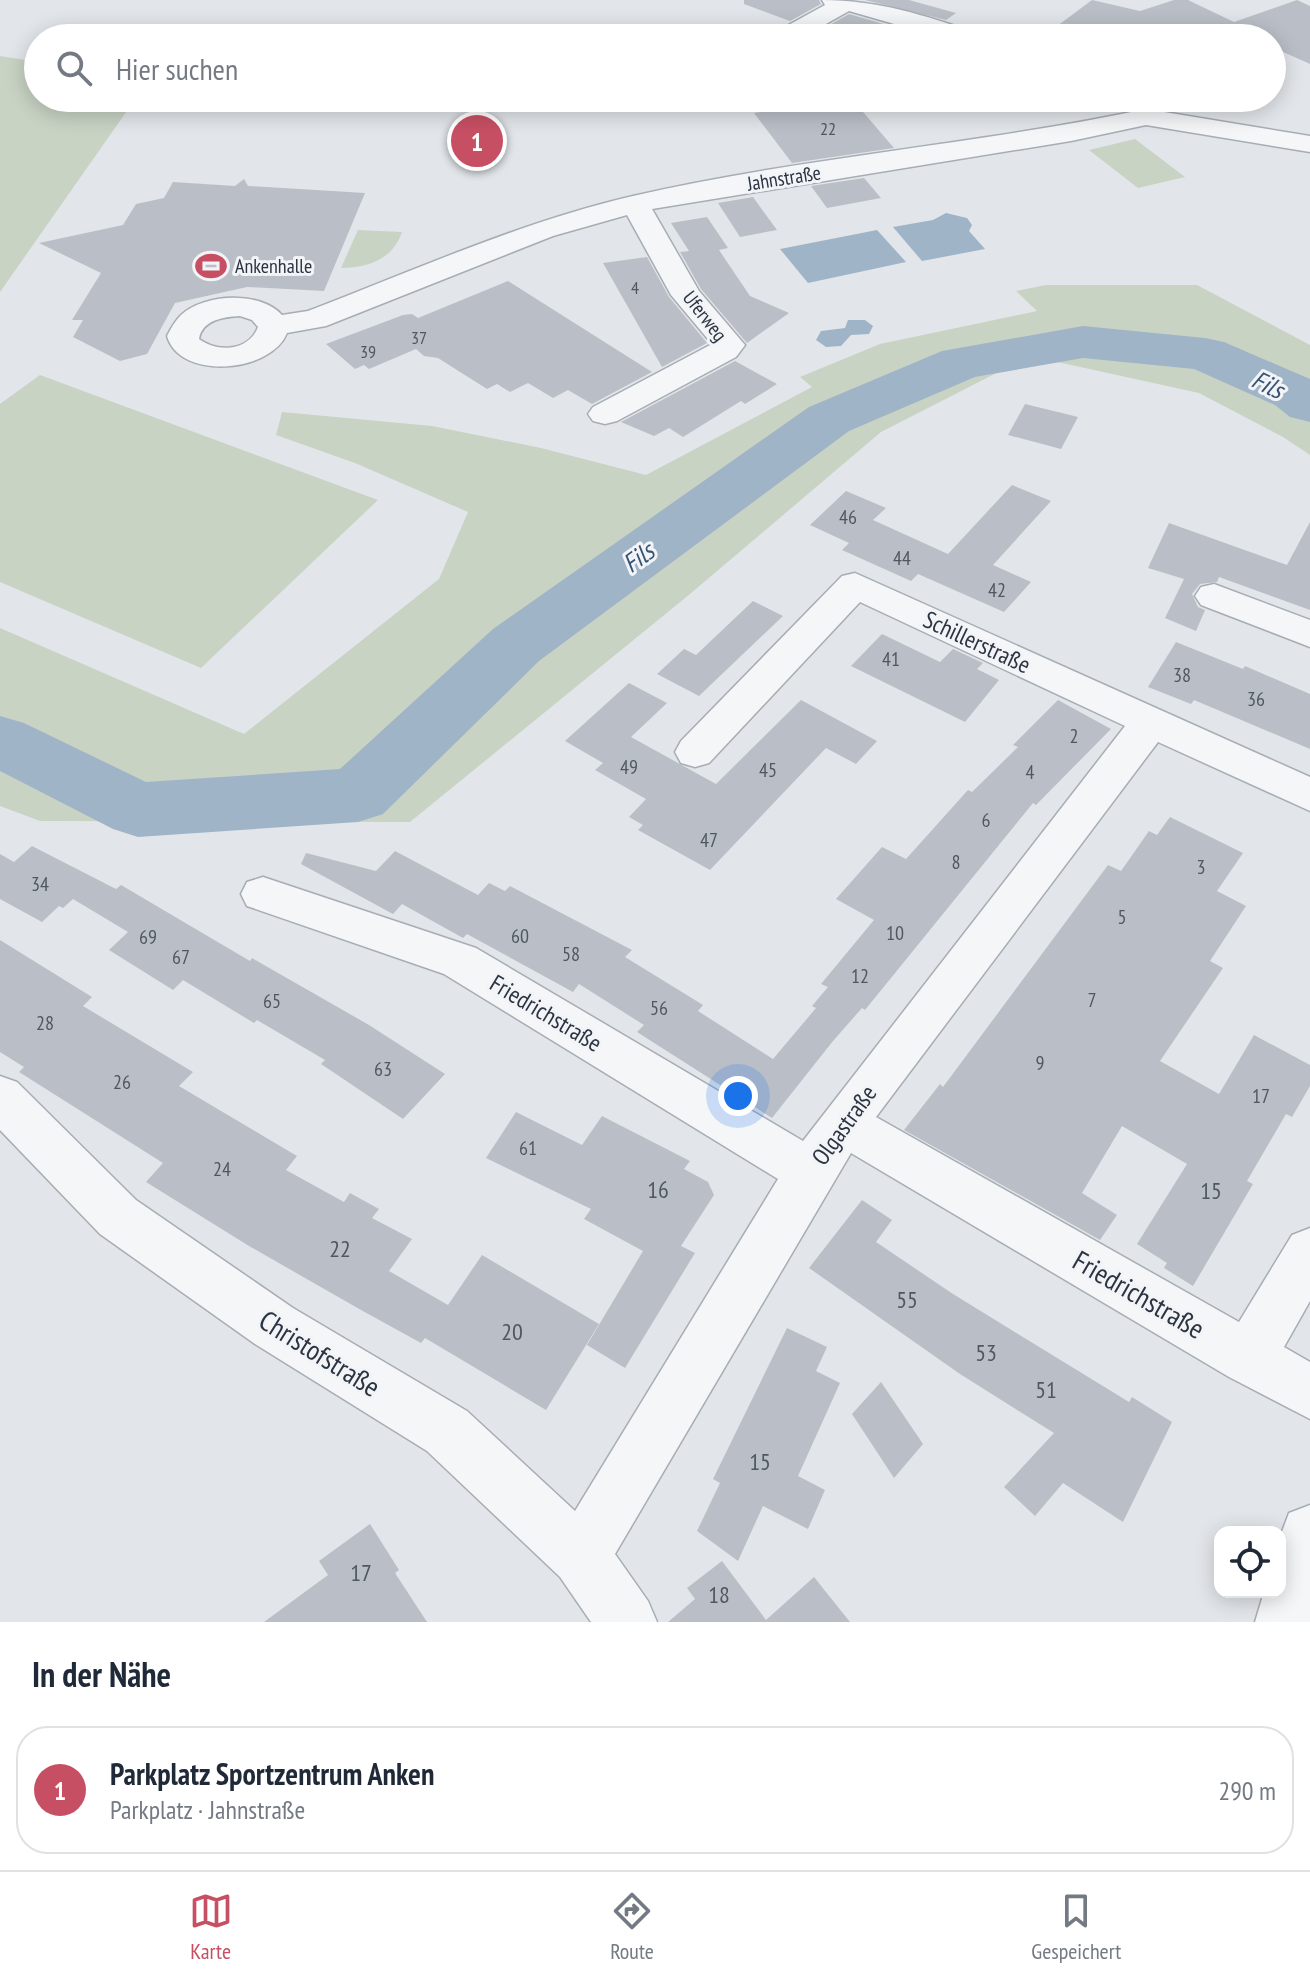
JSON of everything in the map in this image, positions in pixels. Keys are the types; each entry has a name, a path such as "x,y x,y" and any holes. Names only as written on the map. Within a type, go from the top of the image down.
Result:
{"street":[{"path":"805,24 840,1 919,24"},
{"path":"1136,112 1146,117"},
{"name":"Jahnstraße","path":"274,326 315,319 543,230 635,204 717,188 1071,133 1146,117 1310,144"},
{"name":"Uferweg","path":"605,414 725,350 729,345 686,295 635,204"},
{"name":"Schillerstraße","path":"695,752 855,585 1310,795"},
{"path":"1214,596 1310,634"},
{"name":"Olgastraße","path":"581,1556 810,1172 843,1123 1151,722"},
{"name":"Friedrichstraße","path":"263,894 460,961 810,1172"},
{"name":"Christofstraße","path":"0,1097 118,1217 274,1326 447,1431 581,1556 627,1622"},
{"name":"Friedrichstraße","path":"843,1123 1310,1392"},
{"path":"1248,1358 1310,1252"},
{"path":"1285,1622 1310,1534"}],"green space":[{"path":"0,56 24,60 24,112 126,112 0,292"},
{"path":"1135,139 1185,177 1138,188 1089,150"},
{"path":"358,230 402,232 392,249 378,260 341,268"},
{"path":"1046,285 1197,285 1310,345 1310,455 1283,437 1199,393 1030,356 881,432 690,594 410,822 40,821 0,806 0,628 244,734 439,579 468,512 355,463 276,435 282,412 432,426 541,448 646,475 812,387 800,377 880,344 1037,311 1016,291"},
{"path":"40,375 378,500 201,668 0,582 0,404"}],"water":[{"path":"946,213 967,218 972,225 969,231 985,249 922,261 893,227 933,220"},
{"path":"877,230 906,262 808,283 780,249"},
{"path":"848,320 865,320 873,326 869,334 851,335 841,346 826,347 816,340 821,331 845,328"}],"building":[{"path":"744,0 819,0 821,4 790,21 744,4"},
{"path":"865,0 909,0 956,13 946,20"},
{"path":"1092,0 1140,11 1174,0 1188,0 1234,22 1297,0 1310,6 1310,64 1286,53 1286,24 1060,24"},
{"path":"849,14 884,24 831,24"},
{"path":"863,112 894,148 792,163 754,113"},
{"path":"864,178 881,198 827,208 811,186"},
{"name":"Ankenhalle","path":"244,179 248,186 365,193 324,291 247,287 175,303 147,354 120,361 73,337 83,320 72,320 101,273 39,243 123,225 136,204 164,198 173,182 235,186"},
{"path":"753,197 777,230 740,237 718,203"},
{"path":"707,217 728,248 719,250 750,296 789,313 747,343 701,289 680,252 689,251 671,223"},
{"path":"647,257 669,297 707,343 662,367 603,263"},
{"path":"508,281 652,372 592,404 568,390 553,398 528,383 510,392 497,384 487,389 438,358 424,356 416,349 369,369 364,365 355,369 326,344 403,315 412,314 418,318"},
{"path":"735,361 777,384 745,404 741,401 683,437 669,428 654,436 621,422"},
{"path":"1025,404 1078,417 1061,449 1008,435"},
{"path":"1012,485 1051,501 993,565 1031,582 1004,612 918,574 911,581 842,550 849,543 810,525 846,491 886,508 873,520 948,554"},
{"path":"1310,522 1310,610 1219,577 1217,582 1200,584 1192,594 1198,607 1205,610 1196,631 1165,618 1184,579 1148,568 1169,523 1287,565"},
{"path":"753,601 783,616 699,696 657,674 684,649 696,655"},
{"path":"882,634 940,662 953,649 983,663 977,669 999,680 965,722 851,666"},
{"path":"1176,642 1243,669 1245,666 1310,694 1310,749 1194,700 1191,704 1148,687"},
{"path":"629,683 667,703 631,737 716,784 801,700 877,741 856,764 826,748 710,870 638,830 643,825 629,817 646,799 595,770 603,763 565,741"},
{"path":"1058,700 1111,729 1036,805 1033,803 865,1010 862,1008 833,1041 772,1118 637,1032 644,1025 579,984 573,992 467,934 463,938 402,904 393,914 301,864 306,853 376,871 395,851 478,895 489,883 505,891 510,886 632,950 625,957 703,1005 698,1011 773,1059 816,1008 812,1006 828,987 821,984 874,920 836,899 882,847 906,859 968,790 972,792 1018,747 1013,745"},
{"path":"1170,817 1243,853 1217,891 1246,906 1210,961 1223,968 1160,1061 1219,1094 1254,1035 1310,1065 1310,1086 1292,1117 1286,1114 1247,1181 1253,1184 1193,1286 1164,1268 1167,1263 1137,1244 1187,1164 1122,1126 1082,1193 1117,1215 1100,1240 904,1130 940,1084 943,1087 1108,865 1121,871 1149,831 1157,835"},
{"path":"32,846 116,889 121,885 250,961 252,958 369,1025 445,1074 403,1119 321,1064 325,1060 257,1020 254,1023 183,980 173,990 109,950 128,932 73,899 63,908 59,906 42,922 0,899 0,854 14,862"},
{"path":"0,940 92,997 83,1006 193,1072 179,1086 297,1156 286,1170 344,1202 350,1193 379,1209 372,1218 412,1239 389,1271 448,1305 482,1255 599,1324 546,1410 425,1338 421,1343 361,1310 146,1182 163,1163 19,1072 24,1067 0,1052"},
{"path":"516,1112 582,1145 602,1116 690,1161 684,1169 708,1182 714,1195 681,1246 695,1253 625,1368 587,1345 643,1251 584,1219 591,1209 486,1158"},
{"path":"862,1200 892,1220 876,1242 953,1294 1129,1402 1132,1397 1172,1422 1123,1522 1063,1483 1035,1516 1004,1487 1054,1433 960,1374 809,1268"},
{"path":"787,1328 827,1347 816,1371 840,1383 798,1476 825,1490 808,1529 763,1506 738,1561 697,1531 720,1483 713,1479"},
{"path":"881,1382 923,1444 894,1478 852,1414"},
{"path":"370,1524 399,1570 395,1573 427,1622 264,1622 328,1575 319,1561"},
{"path":"722,1561 766,1620 814,1577 850,1622 668,1622 695,1599 687,1588"}],"waterway":[{"name":"Fils","path":"0,741 138,810 358,795 516,645 829,419 961,363 1083,342 1205,354 1295,393 1310,405"}],"place":[{"name":"Parkplatz Sportzentrum Anken","path":"477,141"},
{"name":"Ankenhalle","path":"211,266"}]}
